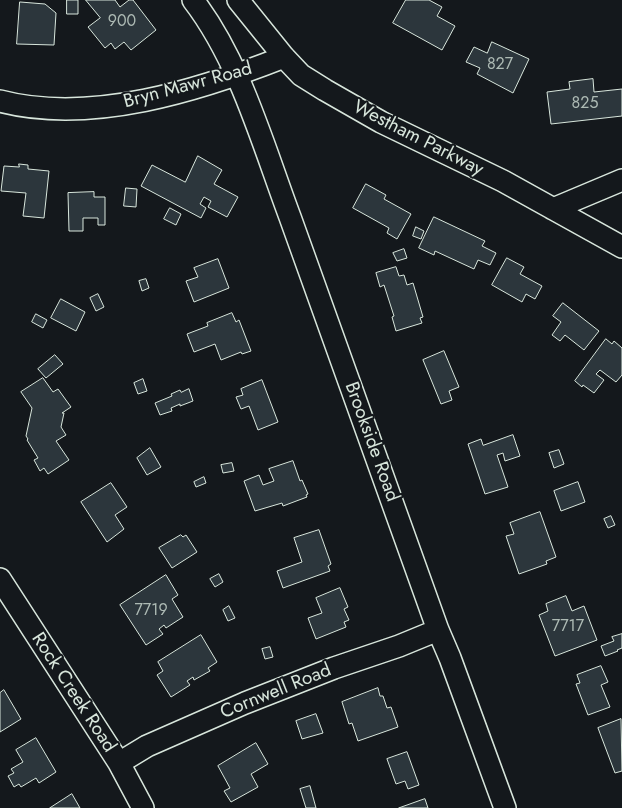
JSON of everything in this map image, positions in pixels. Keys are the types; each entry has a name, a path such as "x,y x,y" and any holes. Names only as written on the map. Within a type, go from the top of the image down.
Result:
{"street":[{"path":"193,0 203,13 234,66 237,76"},
{"name":"Westham Parkway","path":"238,0 284,58 301,75 365,113 503,181 622,247"},
{"name":"Bryn Mawr Road","path":"0,101 51,108 109,106 173,94 237,76 284,58"},
{"name":"Brookside Road","path":"237,76 320,298 438,630 506,808"},
{"path":"553,209 622,180"},
{"name":"Rock Creek Road","path":"0,579 119,763 143,808"},
{"name":"Cornwell Road","path":"119,763 147,746 246,703 438,630"}],"building":[{"path":"67,0 78,0 78,14 67,14"},
{"path":"86,0 115,0 120,7 129,0 133,0 156,30 131,50 124,42 115,49 111,43 105,48 88,27 100,18"},
{"path":"406,0 429,0 442,7 437,16 455,26 442,50 393,23"},
{"path":"20,2 45,4 56,13 54,45 17,44"},
{"path":"492,42 529,59 513,93 477,74 480,68 466,62 474,47 487,53"},
{"path":"593,79 594,92 622,89 622,116 551,124 547,92 570,89 569,82"},
{"path":"198,156 222,170 214,184 238,197 227,217 208,207 211,201 204,197 200,204 206,208 201,218 141,186 152,165 185,182"},
{"path":"19,164 28,165 28,169 49,171 44,218 23,216 26,193 1,191 4,166 19,167"},
{"path":"366,184 386,195 384,199 411,214 397,239 387,233 389,228 353,208"},
{"path":"126,188 137,189 136,207 124,206"},
{"path":"94,192 94,197 105,197 105,225 98,225 98,218 83,218 83,231 69,231 68,193"},
{"path":"170,208 181,214 176,225 164,219"},
{"path":"434,217 485,241 482,246 496,253 490,265 478,260 474,269 435,251 434,255 419,248"},
{"path":"416,227 424,231 421,239 413,236"},
{"path":"404,249 407,258 397,261 393,253"},
{"path":"507,258 524,267 520,274 542,286 535,299 526,294 522,302 492,285"},
{"path":"218,259 229,288 194,302 186,281 198,277 194,268"},
{"path":"396,267 399,276 404,275 407,285 413,283 423,317 420,318 422,323 396,331 392,317 394,316 384,285 380,287 376,273"},
{"path":"146,279 149,288 142,291 139,281"},
{"path":"98,294 104,307 96,311 90,298"},
{"path":"61,299 85,312 76,331 51,318"},
{"path":"563,303 599,331 584,350 565,335 560,341 552,335 561,322 553,316"},
{"path":"232,313 236,322 239,320 251,351 242,354 241,352 221,360 215,344 194,352 187,334 208,326 207,323"},
{"path":"36,314 47,320 43,328 32,322"},
{"path":"606,339 612,344 614,341 622,348 622,375 616,382 600,370 596,374 604,380 594,393 575,381"},
{"path":"444,351 459,387 449,391 452,400 441,404 423,360"},
{"path":"55,355 63,364 46,378 38,369"},
{"path":"43,378 53,392 58,389 71,407 62,413 64,413 61,427 66,435 56,441 69,460 48,474 44,468 40,471 34,460 38,458 27,440 26,436 32,408 21,392"},
{"path":"143,379 147,391 138,394 134,383"},
{"path":"262,380 278,422 258,430 249,406 241,409 236,397 243,395 241,389"},
{"path":"189,389 193,401 180,406 180,404 171,408 172,411 160,415 155,403 172,396 171,394 180,390 181,392"},
{"path":"513,435 520,456 505,461 503,453 497,455 508,487 485,494 468,444 481,439 483,445"},
{"path":"150,448 161,467 147,475 137,458"},
{"path":"559,450 564,464 554,468 549,453"},
{"path":"293,461 300,481 302,480 308,494 306,495 307,497 283,506 282,503 255,511 244,481 259,475 263,485 274,481 269,469"},
{"path":"232,463 234,471 223,473 221,465"},
{"path":"204,477 206,483 196,487 194,482"},
{"path":"578,482 585,502 561,511 554,491"},
{"path":"111,483 127,507 115,515 124,529 107,542 81,502"},
{"path":"540,512 556,557 546,561 547,564 519,574 506,536 514,534 510,523"},
{"path":"611,516 615,525 608,528 604,519"},
{"path":"319,530 331,564 328,566 330,571 283,588 277,571 302,562 294,538"},
{"path":"181,535 183,537 186,535 197,552 172,568 159,548"},
{"path":"219,574 223,582 215,587 210,579"},
{"path":"166,575 178,595 172,599 183,617 166,628 164,625 159,629 163,634 146,645 120,605"},
{"path":"340,588 348,607 344,609 349,620 344,622 346,627 316,639 308,618 322,613 316,598"},
{"path":"566,596 572,611 584,606 597,640 555,656 539,615 548,611 546,604"},
{"path":"229,606 235,618 228,621 223,610"},
{"path":"622,634 622,648 605,656 601,646 614,641 612,637"},
{"path":"201,635 217,662 208,668 210,671 194,680 193,677 187,681 190,685 171,697 157,675 163,671 158,662"},
{"path":"270,647 273,657 265,659 262,649"},
{"path":"601,666 608,682 601,685 610,707 588,715 576,684 580,683 577,675"},
{"path":"378,688 387,708 391,707 398,727 358,741 352,723 349,724 342,702"},
{"path":"4,690 21,719 0,732 0,693"},
{"path":"316,714 323,733 302,739 296,721"},
{"path":"621,719 622,771 615,773 598,728"},
{"path":"36,738 56,772 39,783 36,778 21,787 19,784 14,787 8,776 14,773 11,769 23,762 16,750"},
{"path":"256,743 268,764 251,774 258,787 231,802 224,791 230,788 218,766"},
{"path":"407,752 419,785 408,789 405,781 396,784 387,759"},
{"path":"310,786 316,808 306,808 300,789"},
{"path":"72,794 80,808 50,808"},
{"path":"425,799 428,808 399,808"}]}
